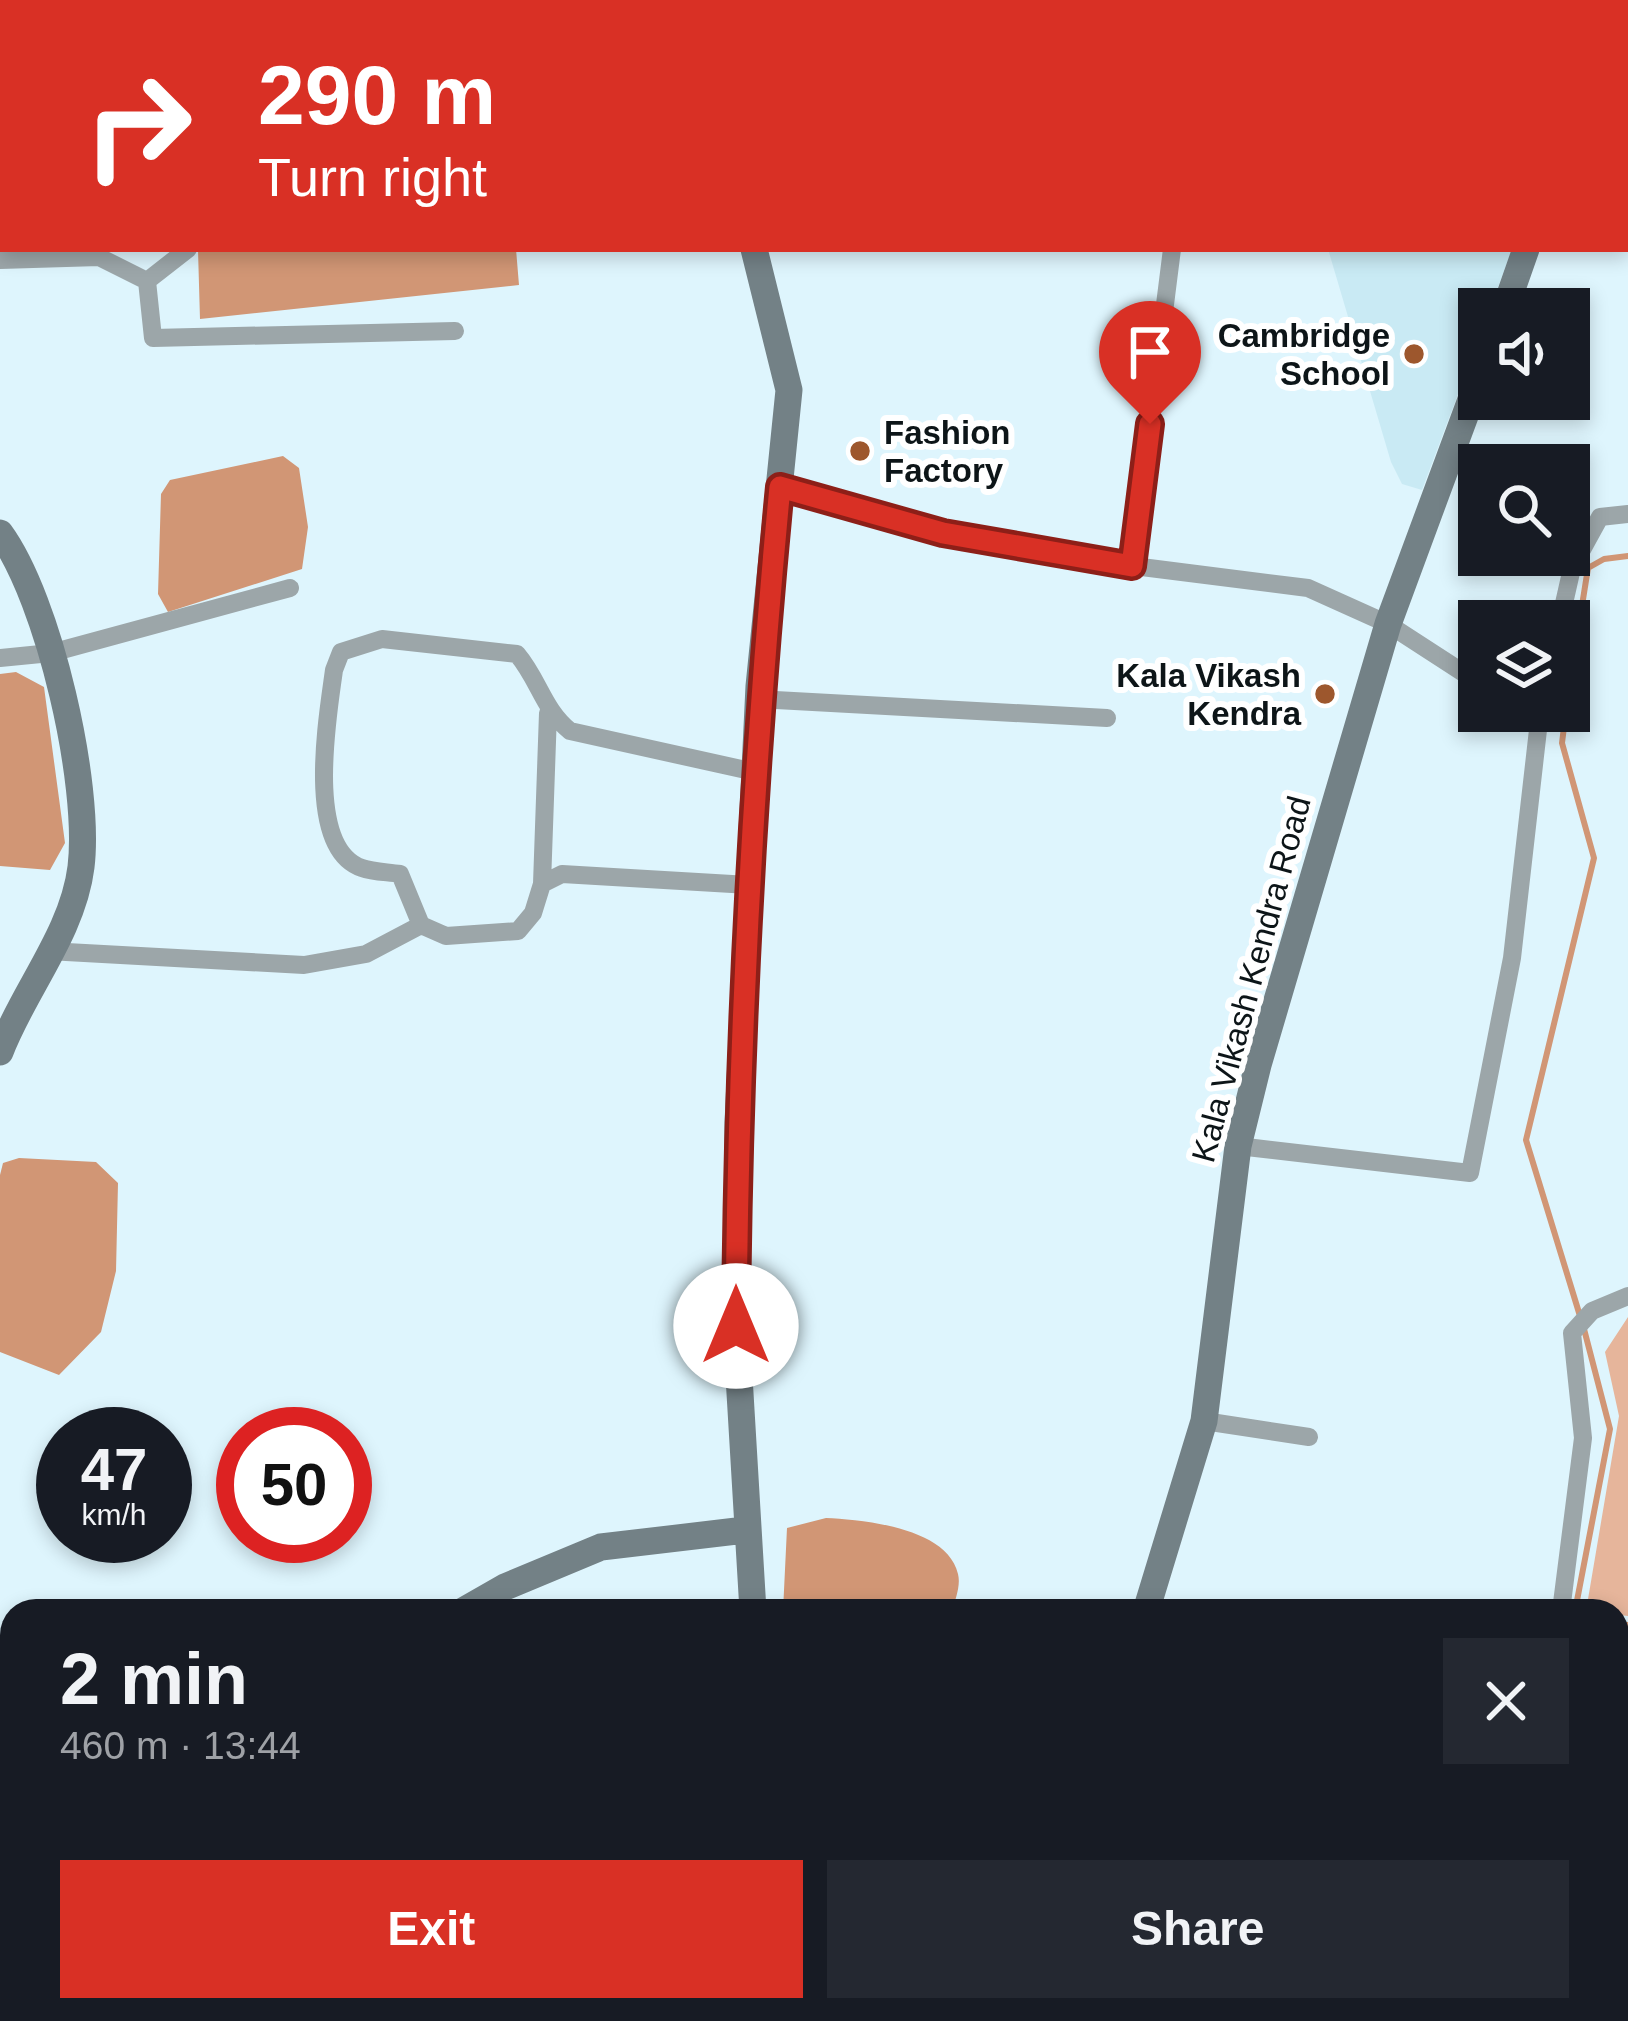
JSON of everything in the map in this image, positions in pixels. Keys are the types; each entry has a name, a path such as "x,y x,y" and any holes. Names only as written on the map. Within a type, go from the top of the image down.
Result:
{"street":[{"path":"147,281 184,252"},
{"path":"752,1599 745,1530 736,1258 759,699 789,389 755,252"},
{"path":"1132,566 1172,252"},
{"path":"1512,288 1525,252"},
{"path":"0,260 99,257 147,281"},
{"path":"147,281 153,338 455,331"},
{"name":"Kala Vikash Kendra Road","path":"1150,1599 1204,1421 1238,1146 1388,625 1464,420"},
{"path":"780,487 943,533 1132,566 1308,588 1388,625 1458,670"},
{"path":"1565,600 1572,568 1600,517 1628,514"},
{"path":"0,533 19,559 51,653 77,777 81,868 49,951 8,1013 0,1052"},
{"path":"0,658 51,653 290,588"},
{"path":"382,639 517,654 532,672 548,713 542,884 533,913 518,931 446,936 422,925 400,874 358,868 338,848 323,802 328,720 341,652 382,639"},
{"path":"759,699 1107,718"},
{"path":"548,713 570,731 755,772"},
{"path":"1238,1146 1470,1173 1512,958 1532,732"},
{"path":"542,884 562,874 749,885"},
{"path":"49,951 304,965 366,954 422,925"},
{"path":"1563,1599 1583,1438 1572,1333 1592,1311 1628,1296"},
{"path":"1204,1421 1309,1437"},
{"path":"484,1599 602,1547 745,1530"}],"shaded area":[{"path":"198,252 516,252 519,285 200,319"},
{"name":"Cambridge School","path":"1329,252 1511,252 1498,288 1458,288 1458,394 1422,490 1402,484 1391,462"},
{"path":"283,456 299,468 308,527 302,569 168,612 158,594 161,494 170,480"},
{"path":"16,672 44,687 65,843 50,870 0,866 0,674"},
{"path":"19,1158 96,1162 118,1183 116,1271 101,1332 59,1375 0,1352 0,1175 3,1163"},
{"path":"1628,1317 1628,1599 1588,1599 1619,1416 1605,1352"},
{"path":"826,1518 921,1536 951,1558 958,1574 955,1599 784,1599 787,1528"}],"waterway":[{"path":"1583,600 1588,568 1604,559 1628,556"},
{"path":"1563,732 1562,743 1594,858 1526,1140 1580,1316"},
{"path":"1577,1599 1610,1429 1584,1329"}],"place":[{"name":"Cambridge School","path":"1414,354"},
{"name":"Fashion Factory","path":"860,451"},
{"name":"Kala Vikash Kendra","path":"1325,694"}],"route":[{"path":"736,1326 738,1123 759,686 780,487 943,533 1132,566 1150,424"}]}
